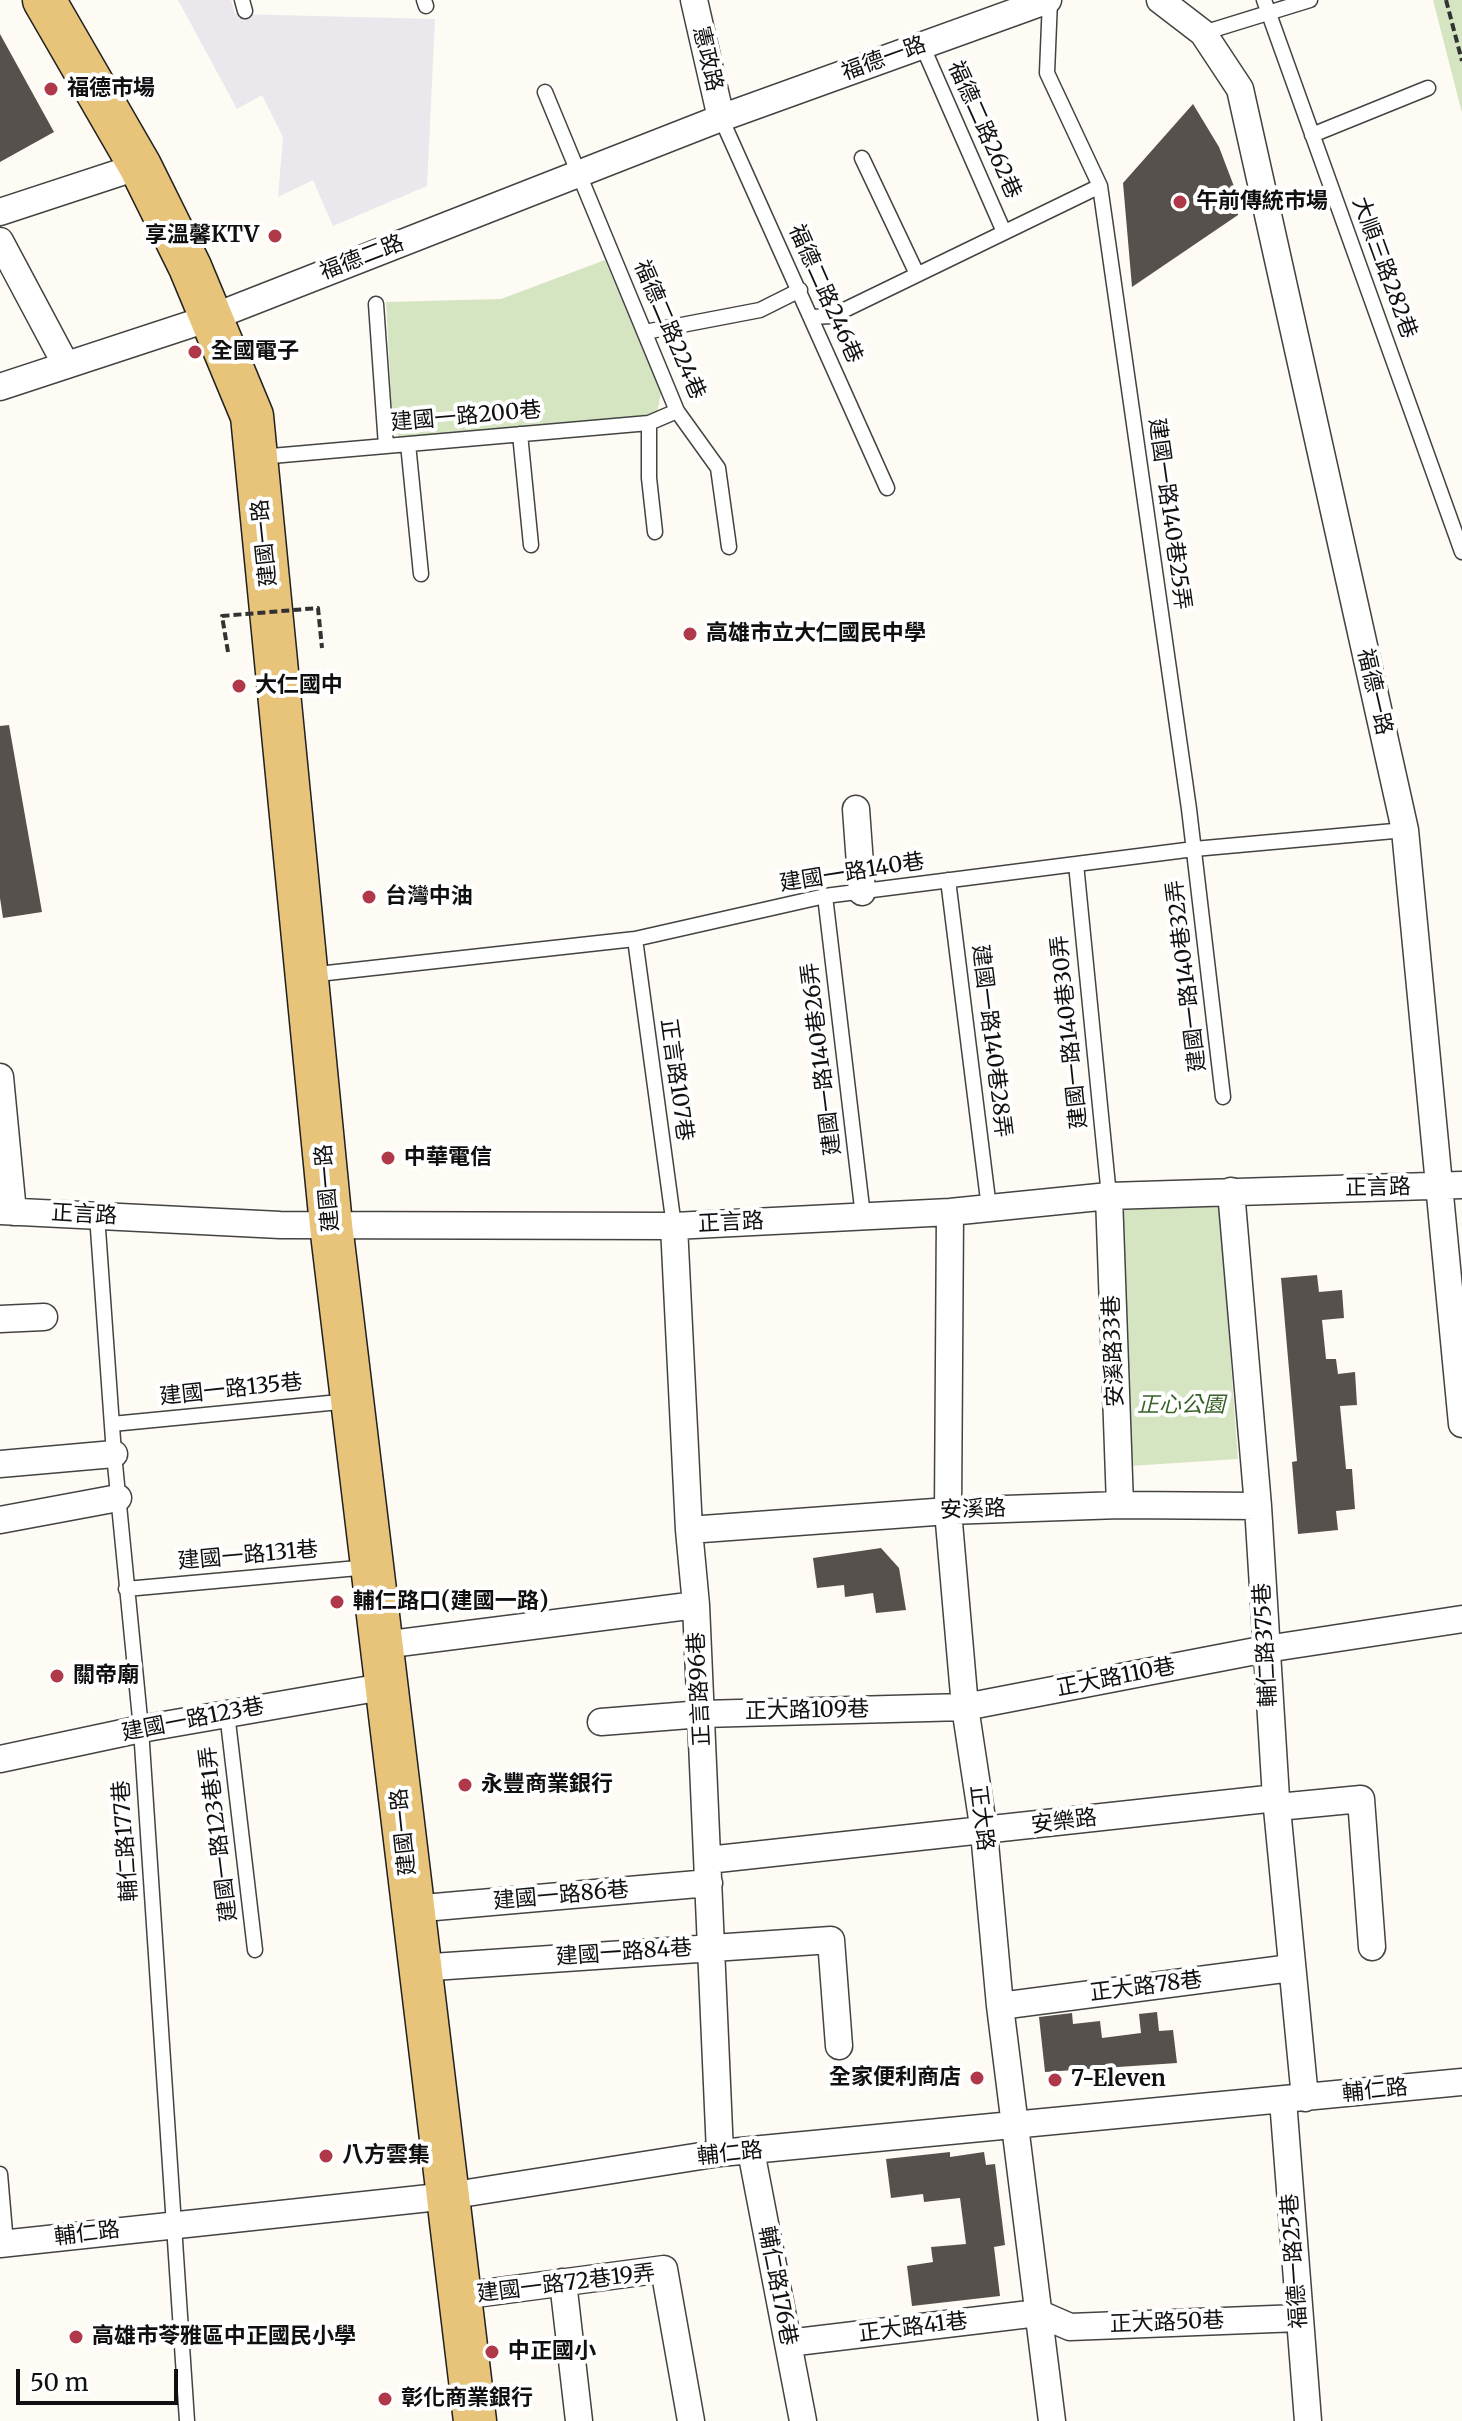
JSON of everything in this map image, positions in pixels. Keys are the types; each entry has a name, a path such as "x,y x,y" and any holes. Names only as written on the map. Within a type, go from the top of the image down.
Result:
{"main road":[{"name":"建國一路","path":"44,0 140,166 213,317 252,416 331,1225 374,1566 418,1968 475,2421"}],"street":[{"name":"憲政路","path":"694,0 721,118"},
{"name":"福德一路","path":"721,118 1049,0"},
{"name":"福德一路","path":"1160,0 1203,33 1240,89 1405,830 1449,1186 1462,1424"},
{"name":"福德二路","path":"0,387 213,317 721,118"},
{"path":"0,212 140,166"},
{"path":"0,241 66,365"},
{"path":"856,809 862,892"},
{"path":"0,1077 7,1211"},
{"name":"正言路","path":"7,1211 331,1225 674,1226 950,1212 1109,1196 1449,1186"},
{"name":"輔仁路375巷","path":"1231,1191 1258,1506 1291,1968 1294,2099"},
{"name":"安溪路33巷","path":"1109,1196 1120,1505"},
{"name":"正大路","path":"950,1212 948,1511 965,1707 984,1832 1000,2006 1052,2421"},
{"name":"正言路96巷","path":"674,1226 689,1530 702,1714 720,2153"},
{"path":"0,1319 44,1317"},
{"path":"0,1464 114,1454"},
{"path":"0,1520 118,1498"},
{"name":"安溪路","path":"689,1530 948,1511 1120,1505 1258,1506"},
{"path":"383,1645 696,1605"},
{"name":"正大路110巷","path":"965,1707 1266,1649 1462,1619"},
{"name":"建國一路123巷","path":"0,1759 141,1729 388,1686"},
{"name":"正大路109巷","path":"601,1722 702,1714 965,1707"},
{"name":"安樂路","path":"708,1872 984,1832 1277,1802 1361,1799 1372,1947"},
{"name":"建國一路86巷","path":"412,1909 708,1872"},
{"name":"建國一路84巷","path":"418,1968 831,1940 839,2046"},
{"name":"正大路78巷","path":"1000,2006 1291,1968"},
{"name":"輔仁路","path":"3,2244 448,2196 720,2153 1016,2128 1462,2082"},
{"name":"福德一路25巷","path":"1294,2099 1299,2318 1308,2421"},
{"name":"輔仁路176巷","path":"751,2151 803,2421"},
{"name":"建國一路72巷19弄","path":"461,2296 664,2269 691,2421"},
{"path":"563,2282 579,2421"},
{"name":"正大路50巷","path":"1038,2313 1070,2327 1299,2318"},
{"name":"正大路41巷","path":"788,2343 1038,2313"}],"lane":[{"name":"建國一路140巷25弄","path":"1049,0 1047,73 1100,186 1194,849"},
{"path":"1203,33 1266,6 1310,0"},
{"name":"大順三路282巷","path":"1266,6 1462,552"},
{"name":"福德二路262巷","path":"922,45 1004,232"},
{"path":"1312,135 1428,88"},
{"name":"福德二路224巷","path":"545,92 677,411 718,468 729,547"},
{"name":"福德二路246巷","path":"721,118 887,488"},
{"path":"862,158 917,274"},
{"path":"812,317 832,316 1100,186"},
{"path":"645,332 760,310 800,290"},
{"path":"376,304 386,446"},
{"name":"建國一路200巷","path":"256,457 649,423 677,411"},
{"path":"649,423 649,478 655,532"},
{"path":"520,434 531,545"},
{"path":"408,444 421,574"},
{"name":"建國一路140巷","path":"308,975 635,939 825,896 1194,849 1405,830"},
{"name":"建國一路140巷32弄","path":"1194,849 1223,1097"},
{"name":"建國一路140巷30弄","path":"1076,864 1109,1196"},
{"name":"建國一路140巷28弄","path":"948,880 989,1208"},
{"name":"建國一路140巷26弄","path":"825,896 863,1216"},
{"name":"正言路107巷","path":"635,939 674,1226"},
{"name":"輔仁路177巷","path":"97,1215 114,1454 141,1729 187,2421"},
{"name":"建國一路135巷","path":"112,1424 354,1400"},
{"name":"建國一路131巷","path":"126,1589 374,1566"},
{"name":"建國一路123巷1弄","path":"227,1713 255,1950"},
{"path":"0,2174 3,2244"}],"path":[{"path":"1446,0 1462,61"},
{"path":"228,652 222,616 318,608 322,648"}],"shaded area":[{"path":"178,0 231,0 235,14 435,19 427,186 333,226 313,180 278,197 283,137 262,95 237,109"}],"green space":[{"path":"1433,0 1462,0 1462,113"},
{"path":"605,260 661,393 657,413 648,417 401,439 393,429 386,302 501,299"},
{"name":"正心公園","path":"1219,1204 1238,1459 1130,1466 1119,1205"}],"building":[{"path":"0,34 54,132 0,162"},
{"name":"午前傳統市場","path":"1193,104 1219,147 1235,189 1238,215 1132,287 1123,183"},
{"path":"9,725 42,912 3,918 0,898 0,726"},
{"path":"1317,1275 1319,1292 1342,1290 1344,1318 1322,1320 1326,1359 1336,1359 1338,1374 1355,1372 1357,1405 1340,1406 1346,1469 1352,1469 1355,1509 1336,1511 1338,1530 1298,1534 1292,1462 1297,1461 1281,1278"},
{"path":"881,1548 899,1568 906,1610 876,1613 873,1593 845,1597 844,1585 817,1588 813,1558"},
{"path":"1157,2012 1159,2031 1173,2030 1177,2063 1045,2072 1039,2017 1072,2013 1073,2024 1100,2021 1102,2038 1141,2033 1139,2014"},
{"path":"950,2152 950,2157 984,2152 986,2165 995,2164 1005,2245 994,2247 1000,2296 912,2306 907,2266 933,2262 931,2247 966,2244 960,2198 924,2202 923,2194 891,2198 886,2159"}],"place":[{"name":"福德市場","path":"51,89"},
{"name":"午前傳統市場","path":"1180,202"},
{"name":"享溫馨KTV","path":"275,236"},
{"name":"全國電子","path":"195,352"},
{"name":"高雄市立大仁國民中學","path":"690,634"},
{"name":"大仁國中","path":"239,686"},
{"name":"台灣中油","path":"369,897"},
{"name":"中華電信","path":"388,1158"},
{"name":"輔仁路口(建國一路)","path":"337,1602"},
{"name":"關帝廟","path":"57,1676"},
{"name":"永豐商業銀行","path":"465,1785"},
{"name":"全家便利商店","path":"977,2078"},
{"name":"7-Eleven","path":"1055,2080"},
{"name":"八方雲集","path":"326,2156"},
{"name":"高雄市苓雅區中正國民小學","path":"76,2337"},
{"name":"中正國小","path":"492,2352"},
{"name":"彰化商業銀行","path":"385,2399"}]}
